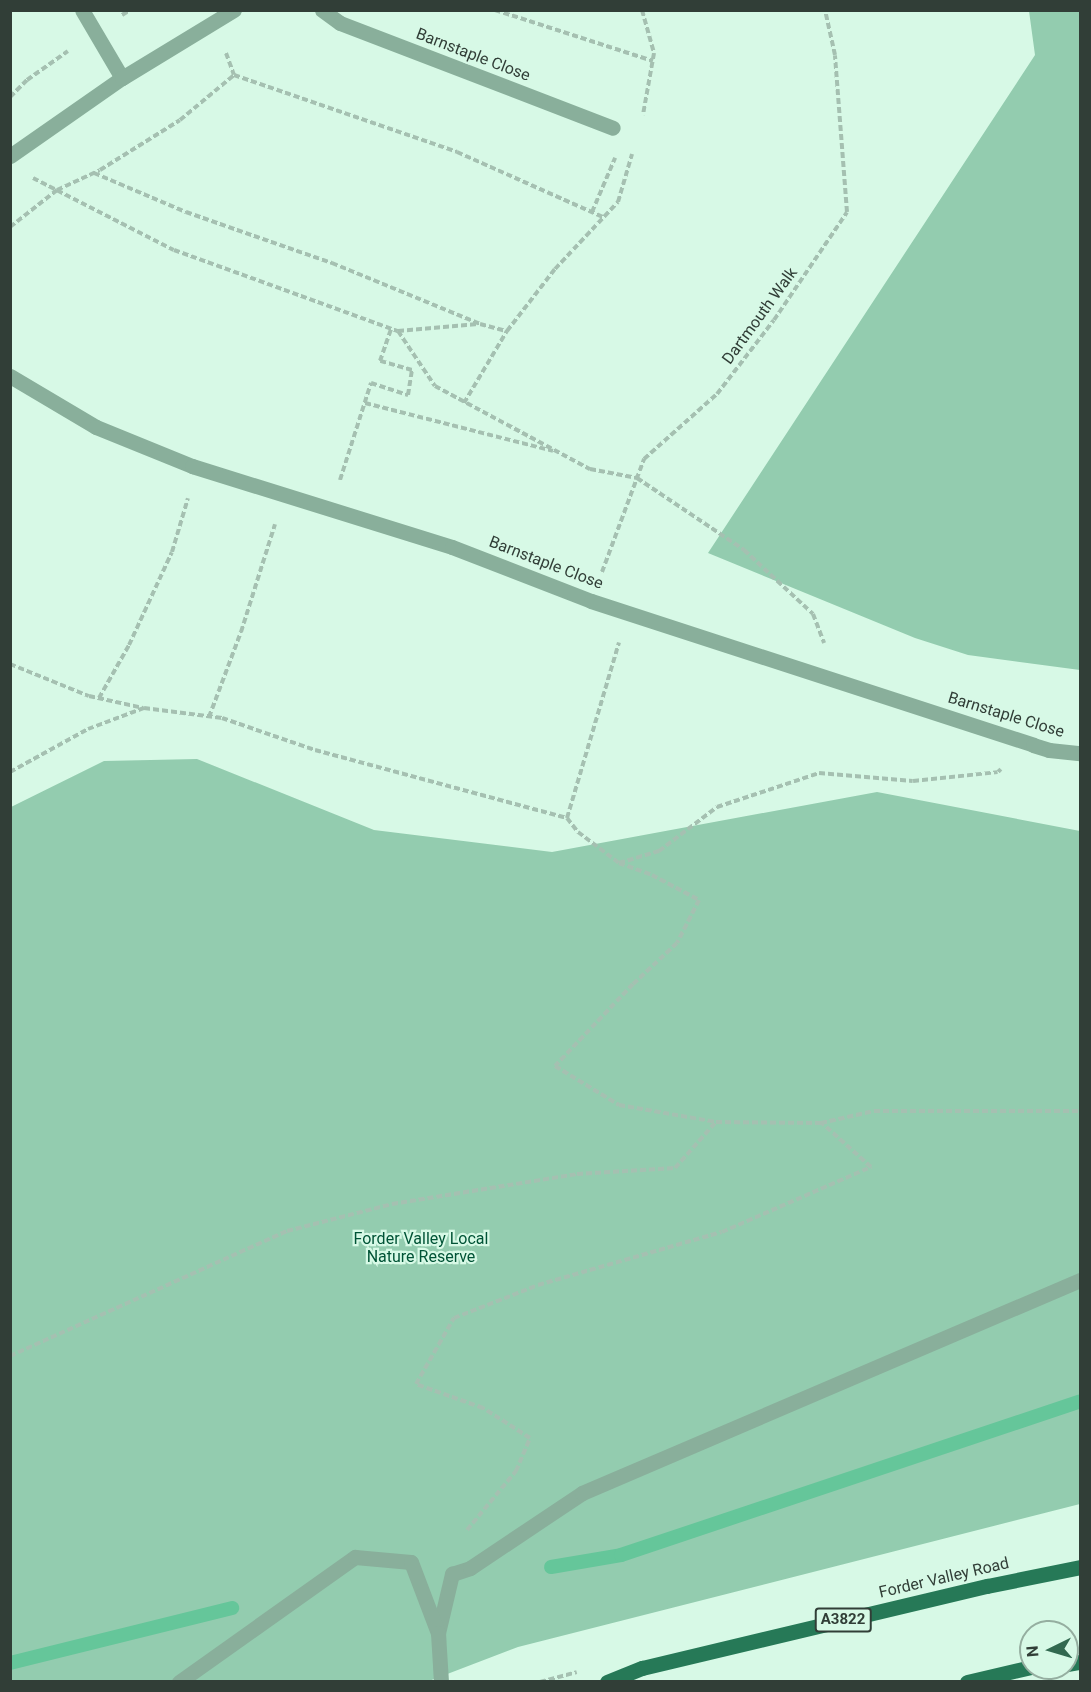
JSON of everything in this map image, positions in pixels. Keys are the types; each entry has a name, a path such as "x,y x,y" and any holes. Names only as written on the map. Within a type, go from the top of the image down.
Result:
{"main road":[{"name":"Forder Valley Road","path":"607,1682 642,1668 987,1586 1080,1567"},
{"path":"967,1682 1019,1670"}],"street":[{"path":"82,10 122,78"},
{"path":"10,156 122,78 234,10"},
{"name":"Barnstaple Close","path":"322,10 340,23 613,128"},
{"name":"Barnstaple Close","path":"10,376 96,426 197,468 452,547 591,601 1033,745 1049,750 1080,753"},
{"path":"441,1682 438,1633 452,1574 470,1568 582,1493 1080,1280"},
{"path":"179,1682 355,1557 411,1562 438,1633"}],"path":[{"path":"495,10 653,61"},
{"path":"642,10 654,53 642,122"},
{"name":"Dartmouth Walk","path":"591,601 644,459 717,394 774,320 847,212 835,55 825,10"},
{"path":"214,22 234,75"},
{"path":"10,227 57,190 94,172 180,120 234,75"},
{"path":"234,75 457,152 603,217"},
{"path":"592,212 621,144 613,128"},
{"path":"464,403 507,331 555,269 618,202 635,145"},
{"path":"94,172 186,212 332,263 480,324 507,331"},
{"path":"29,176 174,250 398,332 480,324"},
{"path":"331,510 371,383 408,395 412,370 380,361 391,329"},
{"path":"398,332 435,386 590,469 637,478 744,550 813,614 839,682"},
{"path":"365,403 561,453"},
{"path":"99,698 129,645 172,552 197,468"},
{"path":"209,717 241,632 284,495"},
{"path":"567,818 629,613"},
{"path":"10,664 99,698 144,708 209,717 315,750 567,818 578,832 619,863 652,875 699,900 678,943 633,984 555,1066 619,1105 716,1122 821,1122 874,1111 1080,1111"},
{"path":"10,772 88,729 144,708"},
{"path":"619,863 659,850 717,807 819,773 914,781 998,772 1033,745"},
{"path":"10,1356 287,1231 392,1204 576,1174 675,1168 716,1122"},
{"path":"452,1574 467,1529 516,1472 530,1438 483,1408 416,1384 454,1317 538,1285 722,1232 871,1167 821,1122"}],"green space":[{"path":"1029,11 1080,11 1080,670 968,655 915,638 708,553 1035,55"},
{"name":"Forder Valley Local Nature Reserve","path":"197,759 374,830 552,852 877,792 1080,831 1080,1504 518,1647 429,1681 11,1682 11,807 104,761"}],"waterway":[{"path":"551,1567 621,1555 1080,1401"},
{"path":"10,1663 232,1608"}]}
